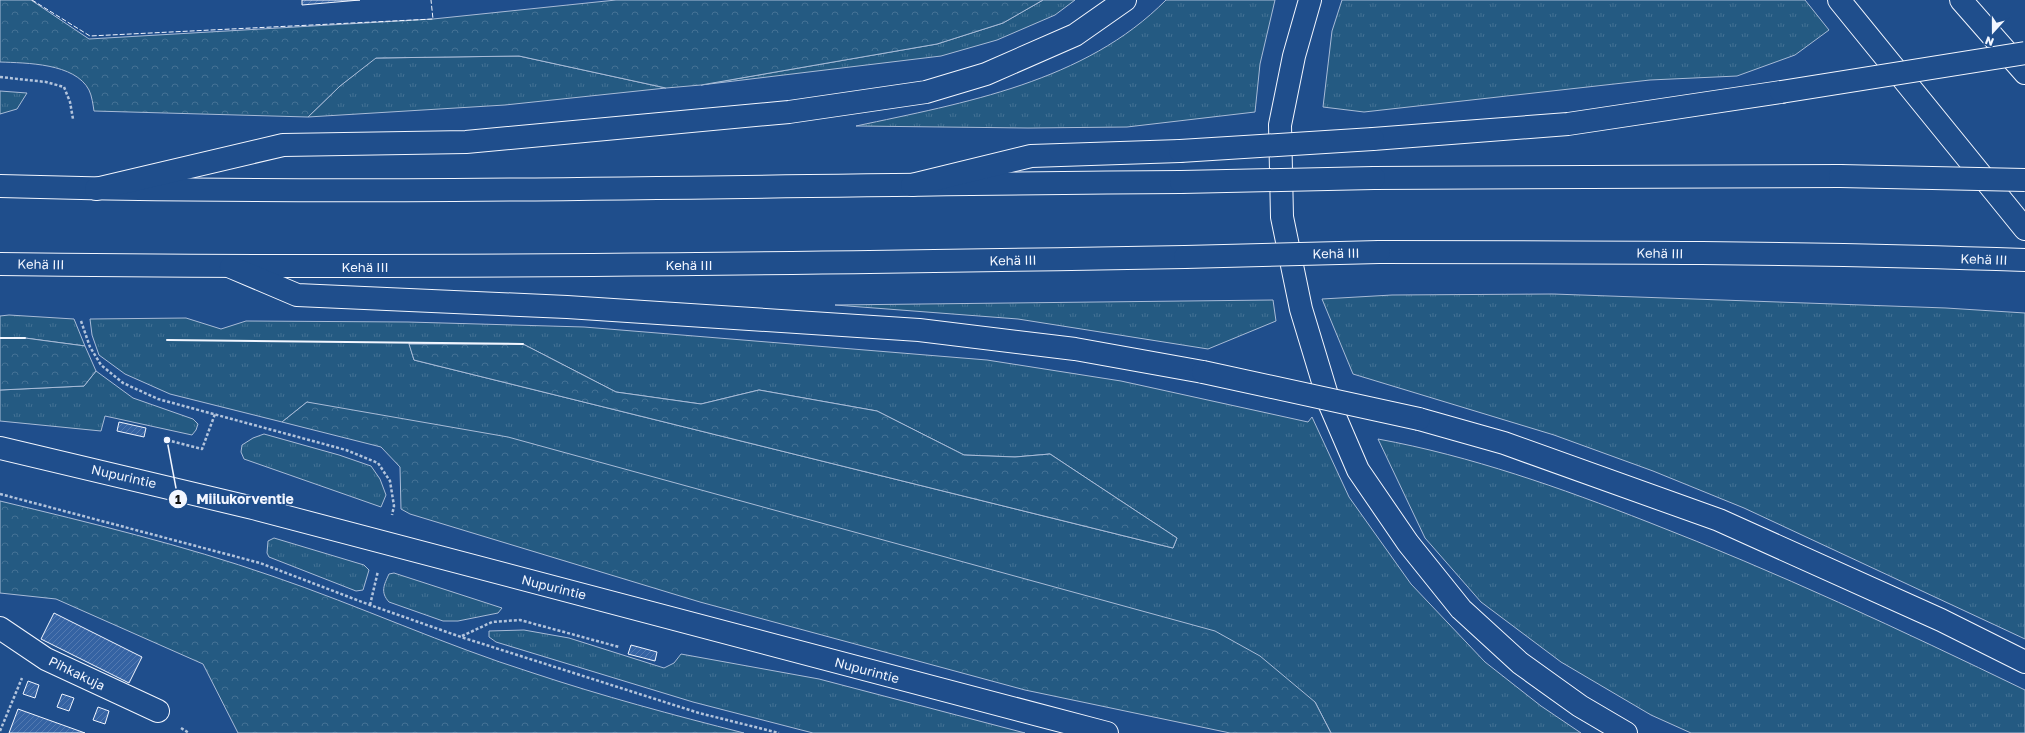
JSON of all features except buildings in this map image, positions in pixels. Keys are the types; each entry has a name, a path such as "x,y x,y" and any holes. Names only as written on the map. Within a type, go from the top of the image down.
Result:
{"main road":[{"path":"96,189 283,145 466,142 789,112 926,92 986,74 1068,38 1125,0"},
{"path":"1310,0 1294,56 1280,125 1282,217 1301,309 1330,405 1358,470 1408,543 1461,609 1520,663 1580,706 1626,733"},
{"path":"1839,0 2025,229"},
{"path":"1961,0 2025,73"},
{"path":"912,185 1031,156 1180,151 1373,139 1568,124 2025,53"},
{"path":"0,186 96,189 392,190 1181,182 1374,178 1840,176 2025,180"},
{"name":"Kehä III","path":"0,264 231,267 737,264 1185,257 1379,252 1626,252 1915,256 2025,260"},
{"path":"231,267 297,295 567,307 919,330 1075,349 1204,372 1314,395 1419,419 1504,443 1719,520 1941,620 2025,662"},
{"name":"Nupurintie","path":"0,448 245,506 1107,733"},
{"name":"Pihkakuja","path":"0,628 46,659 158,711"}],"path":[{"path":"0,78 46,82 64,87 70,102 72,119"},
{"path":"81,321 90,347 101,365 123,383 158,399 346,450 378,463 390,481 394,506 370,604"},
{"path":"167,440 202,449 215,414"},
{"path":"0,494 260,563 461,637 699,712 779,733"},
{"path":"461,637 492,622 520,620 619,647"},
{"path":"0,731 17,692"}],"green space":[{"path":"0,0 31,0 89,39 433,19 616,0 1043,0 1003,23 937,44 701,85 666,88 519,56 376,58 340,86 308,117 94,111 89,90 82,81 73,74 49,66 0,62"},
{"path":"1043,0 1075,0 1055,15 997,40 941,56 701,85 937,44 1003,23"},
{"path":"1166,0 1275,0 1260,64 1255,112 1127,127 1028,128 856,126 980,98 1061,70 1099,51 1134,28"},
{"path":"1342,0 1805,0 1829,30 1795,55 1737,76 1650,80 1364,112 1323,107 1332,31"},
{"path":"519,56 666,88 505,105 308,117 340,86 375,58"},
{"path":"0,91 27,93 17,109 0,114"},
{"path":"1553,294 1946,308 2025,313 2025,639 1744,508 1653,471 1554,435 1353,374 1322,299 1392,295"},
{"path":"1273,300 1276,321 1208,349 1018,319 835,305"},
{"path":"9,315 74,319 85,346 25,338 0,338 0,316"},
{"path":"186,318 221,329 246,321 408,322 584,327 987,360 1121,381 1308,422 1312,417 1349,497 1411,584 1485,662 1541,706 1581,733 1331,733 1315,702 307,402 282,422 170,394 125,374 99,355 92,335 90,319","holes":["409,343 523,344 616,392 701,404 759,390 877,411 964,455 1015,457 1050,454 1177,538 1173,548 414,360"]},
{"path":"0,338 25,338 85,346 96,371 84,386 0,390"},
{"path":"409,344 523,344 616,392 701,404 759,390 877,411 964,455 1015,457 1050,454 1177,538 1173,548 414,360"},
{"path":"96,371 133,398 193,419 198,424 196,430 192,435 105,416 101,431 0,421 0,390 84,386"},
{"path":"307,402 508,437 1215,631 1260,656 1315,702 1331,733 1230,733 1025,690 700,602 410,514 401,509 400,467 381,447 282,422"},
{"path":"264,434 339,455 371,466 380,479 386,495 381,507 244,459 241,452 242,445 253,438"},
{"path":"1378,439 1447,454 1549,485 1696,541 1838,602 2025,690 2025,733 1691,733 1651,715 1561,662 1481,602 1425,538"},
{"path":"0,501 137,535 205,554 305,588 500,662 611,697 744,733 238,733 203,664 56,599 0,593"},
{"path":"274,538 364,565 369,570 363,590 356,591 269,557 267,553 268,541"},
{"path":"394,573 502,608 498,613 458,621 443,621 389,602 384,595 384,588 389,574"},
{"path":"524,630 569,638 664,668 674,663 681,654 819,679 1025,733 813,733 693,702 496,642 489,637 489,631"}],"fence":[{"path":"32,0 90,36 433,19 431,0"}],"wall":[{"path":"0,338 25,338"},
{"path":"167,340 523,344"}],"place":[{"name":"Miilukorventie","path":"167,440"}]}
